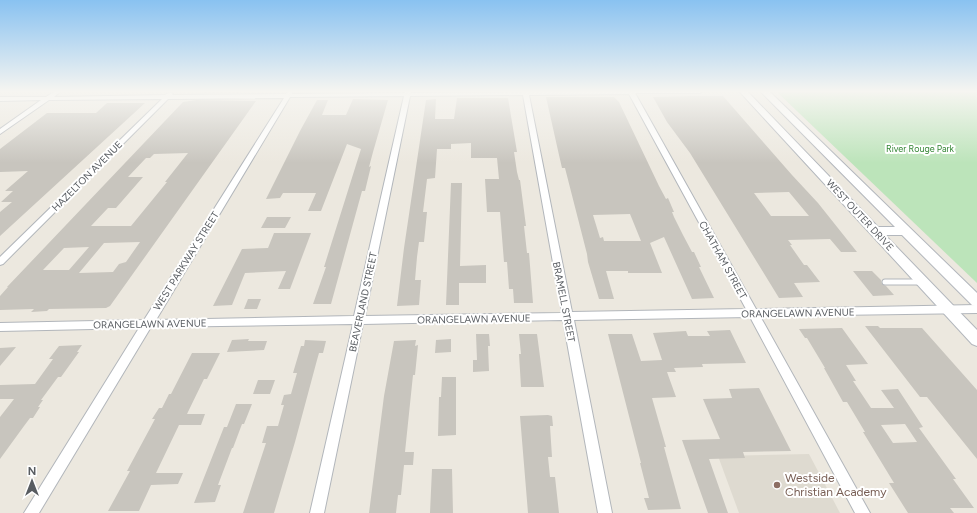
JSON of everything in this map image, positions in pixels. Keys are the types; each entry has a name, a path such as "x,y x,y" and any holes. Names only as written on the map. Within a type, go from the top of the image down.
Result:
{"main road":[{"name":"WEST OUTER DRIVE","path":"765,115 977,340"},
{"name":"WEST OUTER DRIVE","path":"788,115 977,301"},
{"path":"875,232 906,231"}],"street":[{"path":"0,132 24,115"},
{"name":"HAZELTON AVENUE","path":"0,262 150,115"},
{"name":"WEST PARKWAY STREET","path":"30,513 276,115"},
{"name":"BEAVERLAND STREET","path":"317,513 403,115"},
{"name":"BRAMELL STREET","path":"529,115 605,513"},
{"name":"CHATHAM STREET","path":"644,115 863,513"},
{"name":"ORANGELAWN AVENUE","path":"0,327 977,309"}],"lane":[{"path":"885,282 922,282"}],"shaded area":[{"name":"Westside Christian Academy","path":"809,454 840,513 739,513 718,456"}],"green space":[{"name":"River Rouge Park","path":"801,115 977,115 977,283"}],"building":[{"path":"44,115 132,115 0,236 0,212 12,202 1,202 13,191 5,191 28,171 0,172 0,149"},
{"path":"171,115 246,115 110,306 106,308 49,309 47,311 31,312 34,309 0,310 0,296","holes":["188,153 165,182 167,182 131,226 91,226 108,208 116,208 143,177 128,177 146,158 150,158 154,154","140,242 126,262 119,264 113,272 79,273 104,243","89,247 69,270 43,270 64,248"]},
{"path":"309,115 384,115 369,167 371,166 365,191 362,191 331,304 313,304 326,267 324,267 361,149 347,144 321,211 308,211 316,193 283,193 280,198 266,199"},
{"path":"424,115 435,115 435,119 454,119 455,115 511,115 517,152 514,152 517,172 520,180 526,226 524,226 527,253 529,253 533,303 514,303 513,289 509,289 507,262 504,262 500,212 487,212 485,179 499,179 497,158 471,158 471,143 451,144 451,149 437,149 435,178 427,179 423,212 427,212 424,242 419,242 417,257 415,280 421,280 419,305 397,306"},
{"path":"550,115 625,115 659,186 666,199 668,198 674,212 672,212 674,217 692,252 694,252 701,267 699,267 714,298 692,299 664,237 650,243 662,273 628,273 628,271 606,271 614,299 599,299 588,262 565,168 562,168","holes":["630,214 641,241 604,241 603,237 600,238 593,215"]},
{"path":"663,115 740,115 818,203 857,252 841,252 830,239 788,240 804,265 807,265 820,282 794,283 803,297 779,298 690,153","holes":["789,192 809,216 771,216 754,193"]},
{"path":"451,183 462,183 460,266 486,265 486,283 459,283 459,305 446,305"},
{"path":"267,217 291,217 285,228 261,228"},
{"path":"274,233 311,233 290,289 278,289 286,271 245,273 232,305 213,306 242,249 268,248"},
{"path":"853,271 872,271 881,280 882,284 886,286 894,295 873,296"},
{"path":"248,299 261,299 257,309 244,309"},
{"path":"865,326 878,326 880,328 922,328 977,390 977,459 927,397 920,397"},
{"path":"842,328 868,364 846,365 856,381 853,381 871,408 894,408 881,390 898,389 923,427 919,428 956,479 953,479 974,508 950,508 954,513 908,513 889,483 894,483 863,432 865,432 847,402 843,402 807,338 805,338 799,329","holes":["905,424 917,442 893,443 881,425"]},
{"path":"730,330 746,363 702,364 703,367 674,368 676,372 667,372 676,397 652,398 681,509 648,510 644,498 649,498 608,334 632,334 641,361 662,360 653,333 686,331 688,336 710,336 707,331"},
{"path":"476,334 489,334 489,371 473,372 473,360 477,360"},
{"path":"519,334 537,334 544,387 521,387 519,354 521,354"},
{"path":"249,339 248,341 267,341 264,350 227,352 232,340"},
{"path":"451,339 451,352 435,353 436,340"},
{"path":"305,340 326,341 323,353 319,353 274,513 243,513 266,443 262,443 267,426 278,426 284,405 281,405 284,395 291,394 297,373 293,373 301,346 304,346"},
{"path":"416,340 415,346 418,345 415,375 413,375 405,452 414,452 413,465 404,465 401,495 398,495 396,513 369,513 384,396 394,341"},
{"path":"82,345 77,352 79,352 61,377 58,377 41,400 43,400 33,418 30,418 0,459 0,417 14,399 0,399 0,385 35,384 53,359 49,359 59,346"},
{"path":"16,347 0,366 0,348"},
{"path":"192,353 220,353 207,379 204,379 187,414 205,414 201,425 179,425 156,473 183,473 178,484 151,485 139,511 108,511 130,471 127,471 155,419 152,419 159,408 162,408 169,394 171,394"},
{"path":"442,377 456,377 456,435 438,436 439,397 441,397"},
{"path":"258,380 275,380 270,394 253,394"},
{"path":"759,388 791,451 743,452 745,458 709,459 728,513 708,513 682,440 720,439 703,399 732,398 729,389"},
{"path":"236,404 252,404 244,424 242,424 218,485 221,485 215,502 194,503 224,427 227,427"},
{"path":"520,416 552,416 553,426 550,426 552,457 548,457 550,477 555,477 559,513 528,513"},
{"path":"432,469 452,469 453,513 430,513"}],"place":[{"name":"Westside Christian Academy","path":"777,485"}]}
